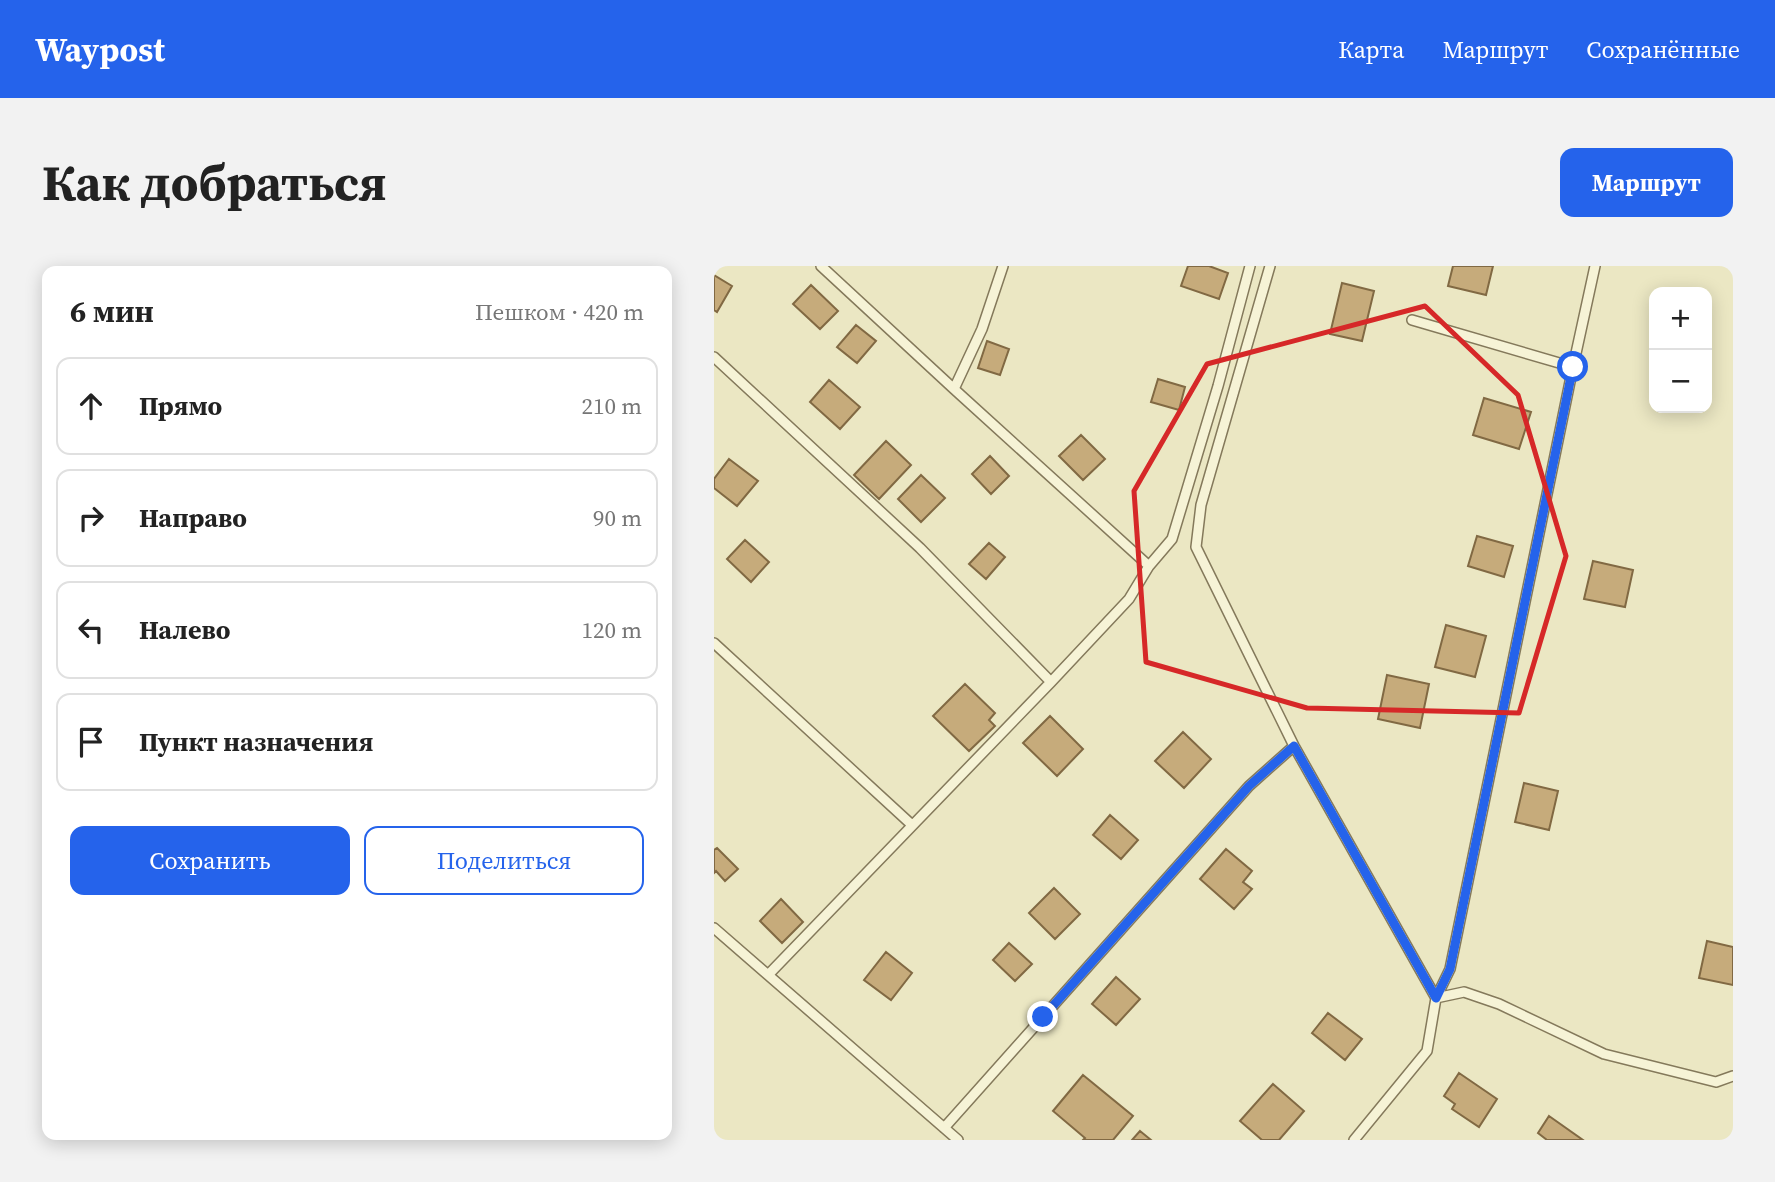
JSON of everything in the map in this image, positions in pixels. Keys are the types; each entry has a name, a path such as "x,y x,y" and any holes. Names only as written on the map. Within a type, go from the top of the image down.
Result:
{"lane":[{"path":"821,266 1149,566"},
{"path":"954,389 982,329 1003,266"},
{"path":"768,975 1129,599 1149,566 1172,539 1219,386 1250,266"},
{"path":"1270,266 1201,505 1196,547 1294,746 1436,998"},
{"path":"1354,1140 1427,1051 1436,998 1450,969 1595,266"},
{"path":"1412,320 1573,367"},
{"path":"714,357 920,548 1051,682"},
{"path":"714,643 912,825"},
{"path":"944,1128 1249,786 1294,746"},
{"path":"714,928 958,1140"},
{"path":"1436,998 1464,992 1499,1004 1604,1054 1716,1082 1733,1076"}],"highlighted area":[{"path":"1425,306 1518,395 1566,556 1519,713 1307,708 1146,662 1134,491 1207,364"}],"building":[{"path":"1188,266 1209,266 1228,273 1219,299 1181,286"},
{"path":"1453,266 1493,266 1486,295 1448,286"},
{"path":"714,275 732,286 717,312 714,310"},
{"path":"1342,283 1374,291 1362,341 1330,334"},
{"path":"811,285 838,311 820,329 793,304"},
{"path":"856,325 876,341 857,363 837,347"},
{"path":"987,341 1009,349 1000,375 978,368"},
{"path":"1158,379 1185,387 1179,410 1151,402"},
{"path":"829,380 860,407 840,429 810,402"},
{"path":"1484,398 1531,412 1519,449 1473,435"},
{"path":"1081,435 1105,459 1083,480 1059,456"},
{"path":"886,441 911,465 879,499 854,475"},
{"path":"990,456 1009,476 991,494 972,474"},
{"path":"729,459 758,481 737,506 714,488 714,479"},
{"path":"921,475 945,498 921,522 898,499"},
{"path":"1477,536 1513,546 1504,577 1468,566"},
{"path":"745,540 769,562 751,582 727,559"},
{"path":"989,543 1005,557 986,579 969,564"},
{"path":"1593,561 1633,570 1625,607 1584,599"},
{"path":"1446,625 1486,636 1475,677 1435,667"},
{"path":"1387,675 1429,684 1420,728 1378,719"},
{"path":"965,684 995,713 989,720 995,726 969,751 933,716"},
{"path":"1050,716 1083,749 1057,776 1023,743"},
{"path":"1183,732 1211,759 1184,788 1155,761"},
{"path":"1524,783 1558,791 1549,830 1515,822"},
{"path":"1110,815 1138,840 1121,859 1093,835"},
{"path":"717,848 738,869 725,881 716,871 714,873 714,850"},
{"path":"1226,849 1252,871 1243,882 1252,889 1234,909 1200,879"},
{"path":"1054,888 1080,914 1055,939 1029,913"},
{"path":"781,899 803,922 782,943 760,921"},
{"path":"1707,941 1733,947 1733,985 1699,978"},
{"path":"1009,943 1032,964 1015,981 993,960"},
{"path":"886,952 912,973 891,1000 864,980"},
{"path":"1116,977 1140,999 1116,1025 1092,1004"},
{"path":"1328,1013 1362,1039 1345,1060 1312,1033"},
{"path":"1459,1073 1497,1099 1479,1127 1452,1109 1455,1104 1444,1096"},
{"path":"1083,1075 1133,1116 1113,1140 1083,1140 1085,1138 1053,1111"},
{"path":"1273,1084 1304,1111 1279,1140 1262,1140 1240,1121"},
{"path":"1549,1116 1583,1140 1547,1140 1538,1133"},
{"path":"1140,1131 1151,1140 1132,1140"}],"route":[{"path":"1043,1017 1249,786 1294,746 1436,998 1450,969 1573,367"}]}
